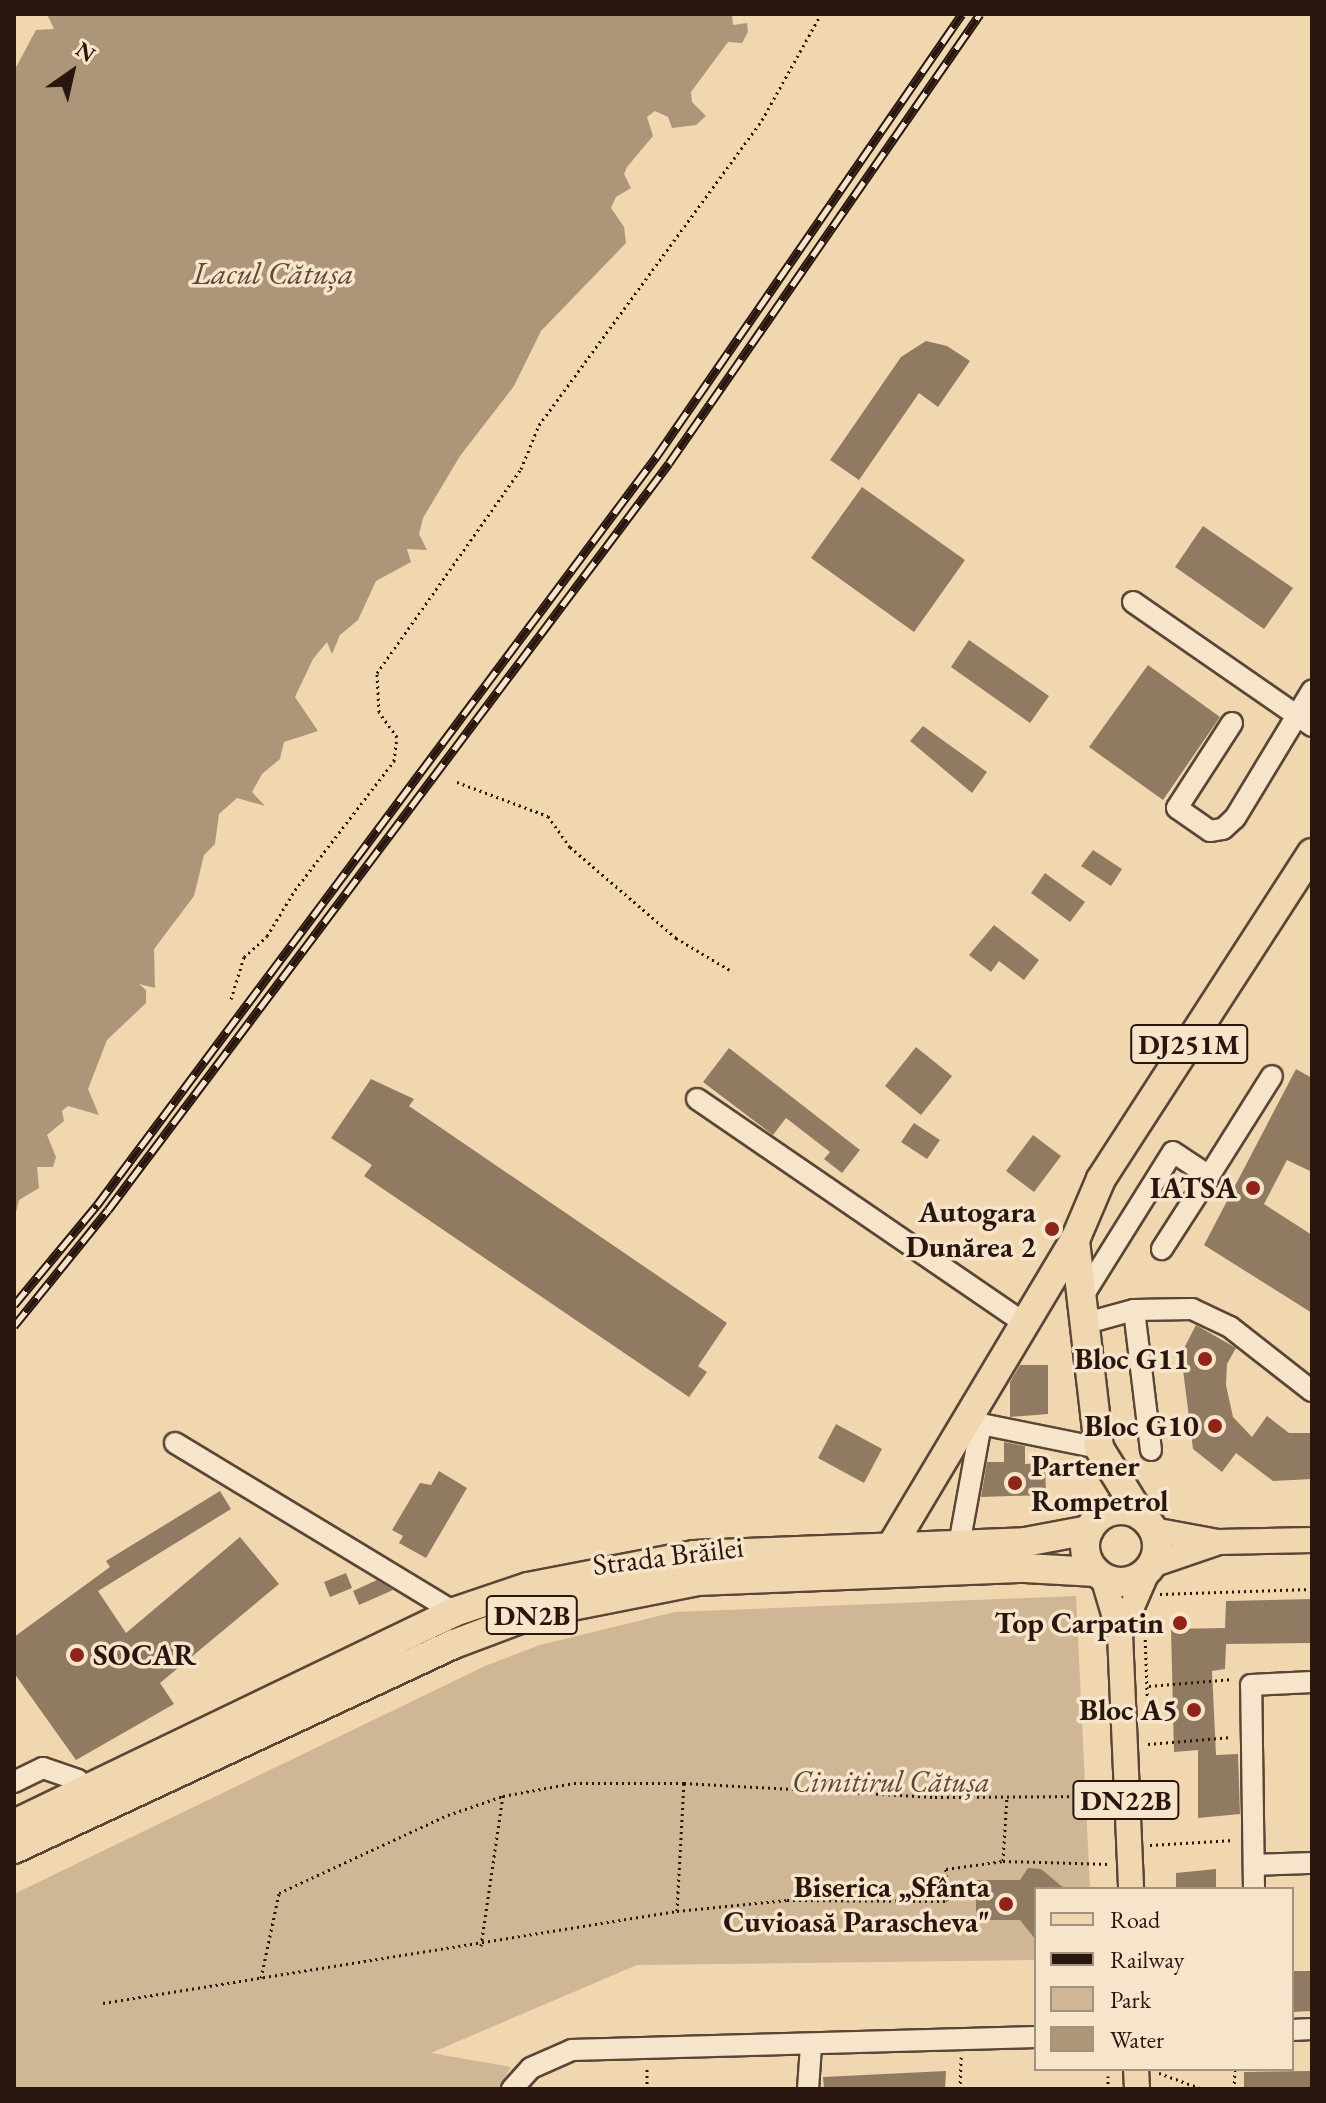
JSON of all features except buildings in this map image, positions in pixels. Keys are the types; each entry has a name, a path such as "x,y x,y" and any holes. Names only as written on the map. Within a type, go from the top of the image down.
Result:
{"highway":[{"name":"DJ251M","path":"891,1547 976,1418 1025,1324 1075,1240 1101,1179 1312,853"},
{"name":"DJ251M","path":"1075,1240 1100,1454 1093,1525"},
{"name":"DJ251M","path":"1100,1454 1147,1523"},
{"name":"Strada Brăilei","path":"14,1824 454,1612 608,1568 694,1555 1025,1542 1093,1525 1110,1512 1147,1523"},
{"path":"1147,1523 1157,1541 1152,1577"},
{"path":"1093,1525 1086,1552 1100,1575"},
{"name":"Strada Brăilei","path":"14,1849 454,1644 536,1613 697,1581 1025,1568 1100,1575 1127,1582 1152,1577"}],"main road":[{"name":"Strada Brăilei","path":"1147,1523 1218,1542 1312,1540"},
{"name":"Strada Brăilei","path":"1152,1577 1218,1542"},
{"name":"DN22B","path":"1100,1575 1120,1634 1131,1887"},
{"name":"DN22B","path":"1120,1634 1152,1577"},
{"path":"1137,2089 1148,2071"}],"street":[{"path":"1133,602 1305,721"},
{"path":"1232,723 1177,808 1210,831 1223,829 1235,818 1305,721 1312,691"},
{"path":"1162,1249 1272,1076"},
{"path":"697,1099 1025,1324"},
{"path":"1082,1312 1173,1152 1209,1176"},
{"path":"1082,1312 1192,1309 1213,1316 1312,1391"},
{"path":"1134,1310 1151,1450"},
{"path":"959,1545 976,1418 1100,1454"},
{"path":"175,1443 454,1612"},
{"path":"1254,1887 1251,1685 1312,1682"},
{"path":"14,1782 43,1768 78,1780"},
{"path":"1254,1865 1312,1863"},
{"path":"512,2089 531,2068 572,2050 811,2046 1034,2037"},
{"path":"808,2089 811,2046"}],"path":[{"path":"231,999 244,957 267,936 295,890 386,775 397,737 379,712 377,673 521,469 539,425 762,120 821,14"},
{"path":"457,782 548,816 570,847 676,938 733,972"},
{"path":"1152,1577 1312,1589"},
{"path":"1123,1720 1148,1719 1144,1625"},
{"path":"1148,1686 1239,1679 1251,1685"},
{"path":"1124,1747 1252,1735"},
{"path":"261,1978 279,1893 448,1815 503,1796 574,1783 684,1783 935,1797 1126,1797"},
{"path":"677,1911 684,1783"},
{"path":"1003,1861 1007,1795"},
{"path":"481,1946 503,1796"},
{"path":"103,2003 481,1946 677,1911 787,1900 947,1901 946,1869 1003,1861 1129,1856 1254,1839"},
{"path":"960,2089 962,2039"},
{"path":"1148,2071 1203,2089"},
{"path":"1108,2076 1108,2089"}],"green space":[{"name":"Cimitirul Cătușa","path":"1076,1596 1090,1887 1034,1887 1034,1960 637,1965 431,2053 511,2067 498,2089 14,2089 16,1893 485,1666 540,1645 675,1612"}],"water":[{"name":"Lacul Cătușa","path":"47,14 732,14 733,25 747,23 748,32 742,43 728,42 691,92 692,102 706,116 696,125 672,128 668,117 655,111 647,117 653,136 624,174 631,188 616,197 611,208 624,227 626,243 541,331 514,386 460,456 423,518 419,534 427,550 407,549 411,562 376,581 358,620 340,635 332,654 327,642 313,659 295,697 318,731 284,742 280,759 262,774 252,792 265,806 237,798 219,814 215,844 204,855 194,896 154,949 155,988 139,984 146,990 146,1003 107,1040 88,1089 99,1115 68,1106 62,1111 64,1121 47,1135 56,1157 53,1167 37,1167 39,1188 19,1200 14,1220 14,71 36,30 54,29"}],"railway":[{"path":"14,1305 97,1205 656,457 962,14"},
{"path":"14,1326 108,1210 669,463 980,14"}],"place":[{"name":"IATSA","path":"1253,1188"},
{"name":"Autogara Dunărea 2","path":"1052,1229"},
{"name":"Bloc G11","path":"1205,1359"},
{"name":"Bloc G10","path":"1215,1426"},
{"name":"Partener Rompetrol","path":"1015,1483"},
{"name":"Top Carpatin","path":"1180,1623"},
{"name":"SOCAR","path":"77,1655"},
{"name":"Bloc A5","path":"1194,1710"},
{"name":"Biserica „Sfânta Cuvioasă Parascheva\"","path":"1006,1904"}]}
